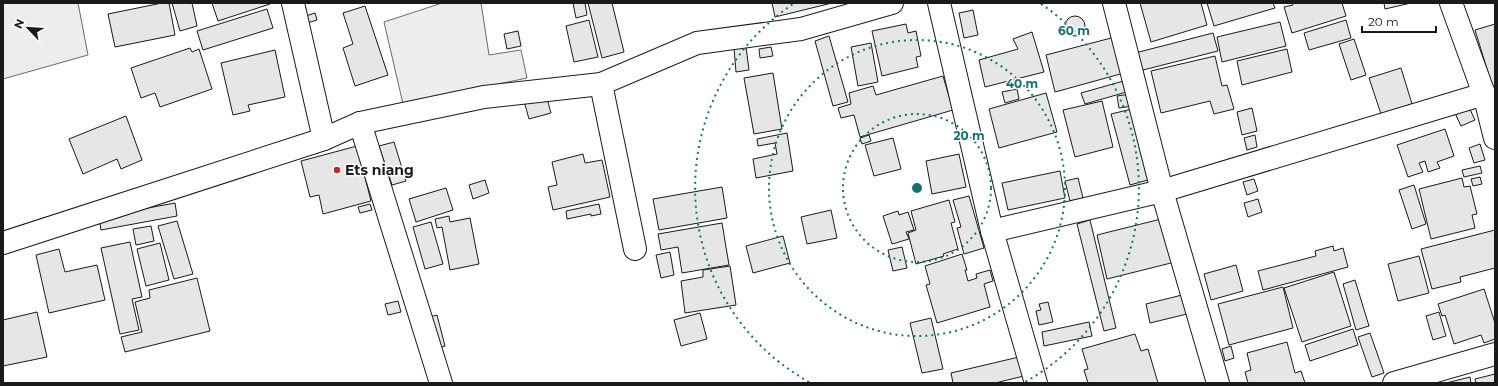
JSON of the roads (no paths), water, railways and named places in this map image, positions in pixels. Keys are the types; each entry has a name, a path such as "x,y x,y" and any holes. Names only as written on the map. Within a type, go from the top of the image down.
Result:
{"street":[{"path":"293,3 324,139"},
{"path":"3,243 324,139 360,123 484,97 601,84 697,43 801,29 892,3"},
{"path":"939,3 992,231 1036,383"},
{"path":"1114,3 1162,191 1218,383"},
{"path":"1451,3 1490,99 1495,138"},
{"path":"601,84 635,249"},
{"path":"992,231 1162,191 1490,99"},
{"path":"360,123 441,383"},
{"path":"1394,383 1495,354"}],"place":[{"name":"Ets niang","path":"337,170"}]}
